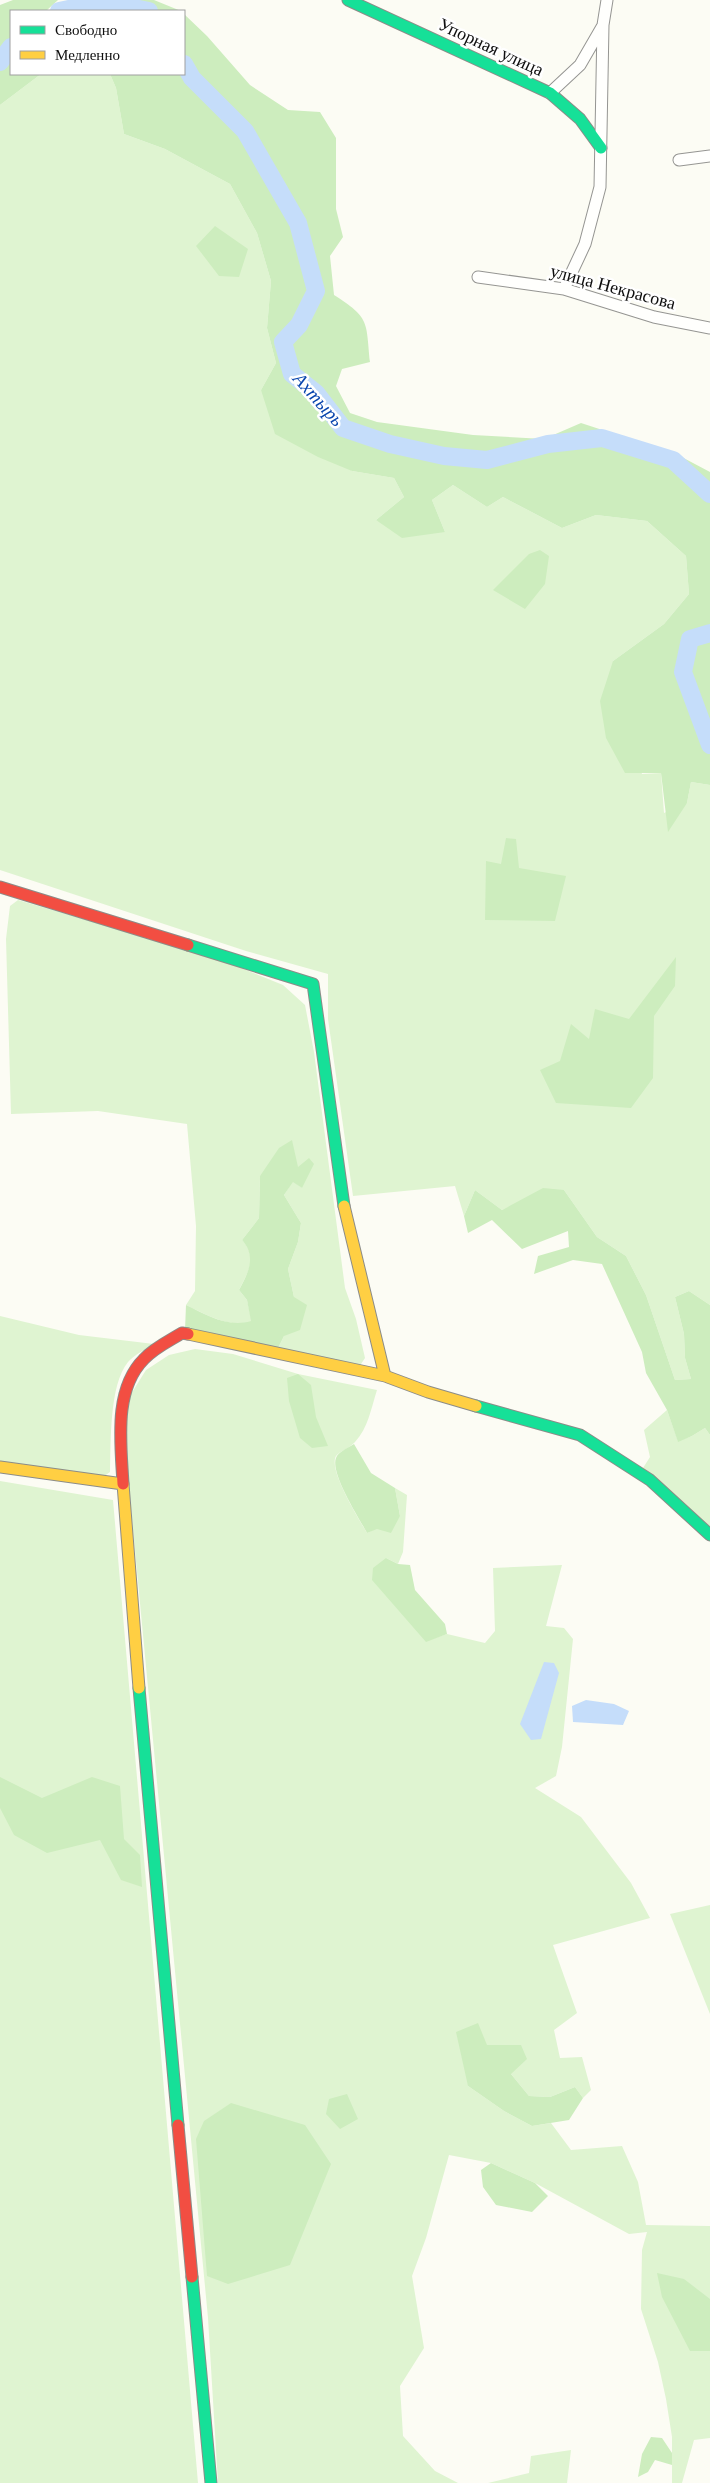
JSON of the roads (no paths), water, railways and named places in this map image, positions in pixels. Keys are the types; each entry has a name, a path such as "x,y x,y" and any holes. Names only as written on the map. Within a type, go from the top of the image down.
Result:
{"street":[{"name":"Упорная улица","path":"348,0 550,94 580,118 601,148"},
{"path":"564,289 584,244 600,187 603,25 607,0"},
{"path":"550,94 580,65 603,25"},
{"path":"678,160 710,156"},
{"name":"улица Некрасова","path":"478,277 564,289 654,317 710,328"},
{"path":"0,887 313,984 342,1197 385,1376"},
{"path":"211,2483 122,1484 122,1400 139,1364 159,1347 182,1333 385,1376 428,1392 580,1435 650,1480 710,1535"},
{"path":"0,1467 122,1484"}],"water":[{"path":"544,1662 554,1663 559,1673 541,1739 531,1740 520,1724"},
{"path":"586,1700 614,1704 629,1711 623,1725 573,1722 572,1706"}],"waterway":[{"name":"Ахтырь","path":"64,10 103,2 144,10"},
{"name":"Ахтырь","path":"0,62 10,48"},
{"name":"Ахтырь","path":"185,66 192,78 245,131 298,223 316,291 299,325 283,342 292,374 316,393 343,428 390,444 444,456 487,460 548,444 602,438 673,460 710,494"},
{"name":"Ахтырь","path":"710,633 690,639 683,672 710,745"}]}
